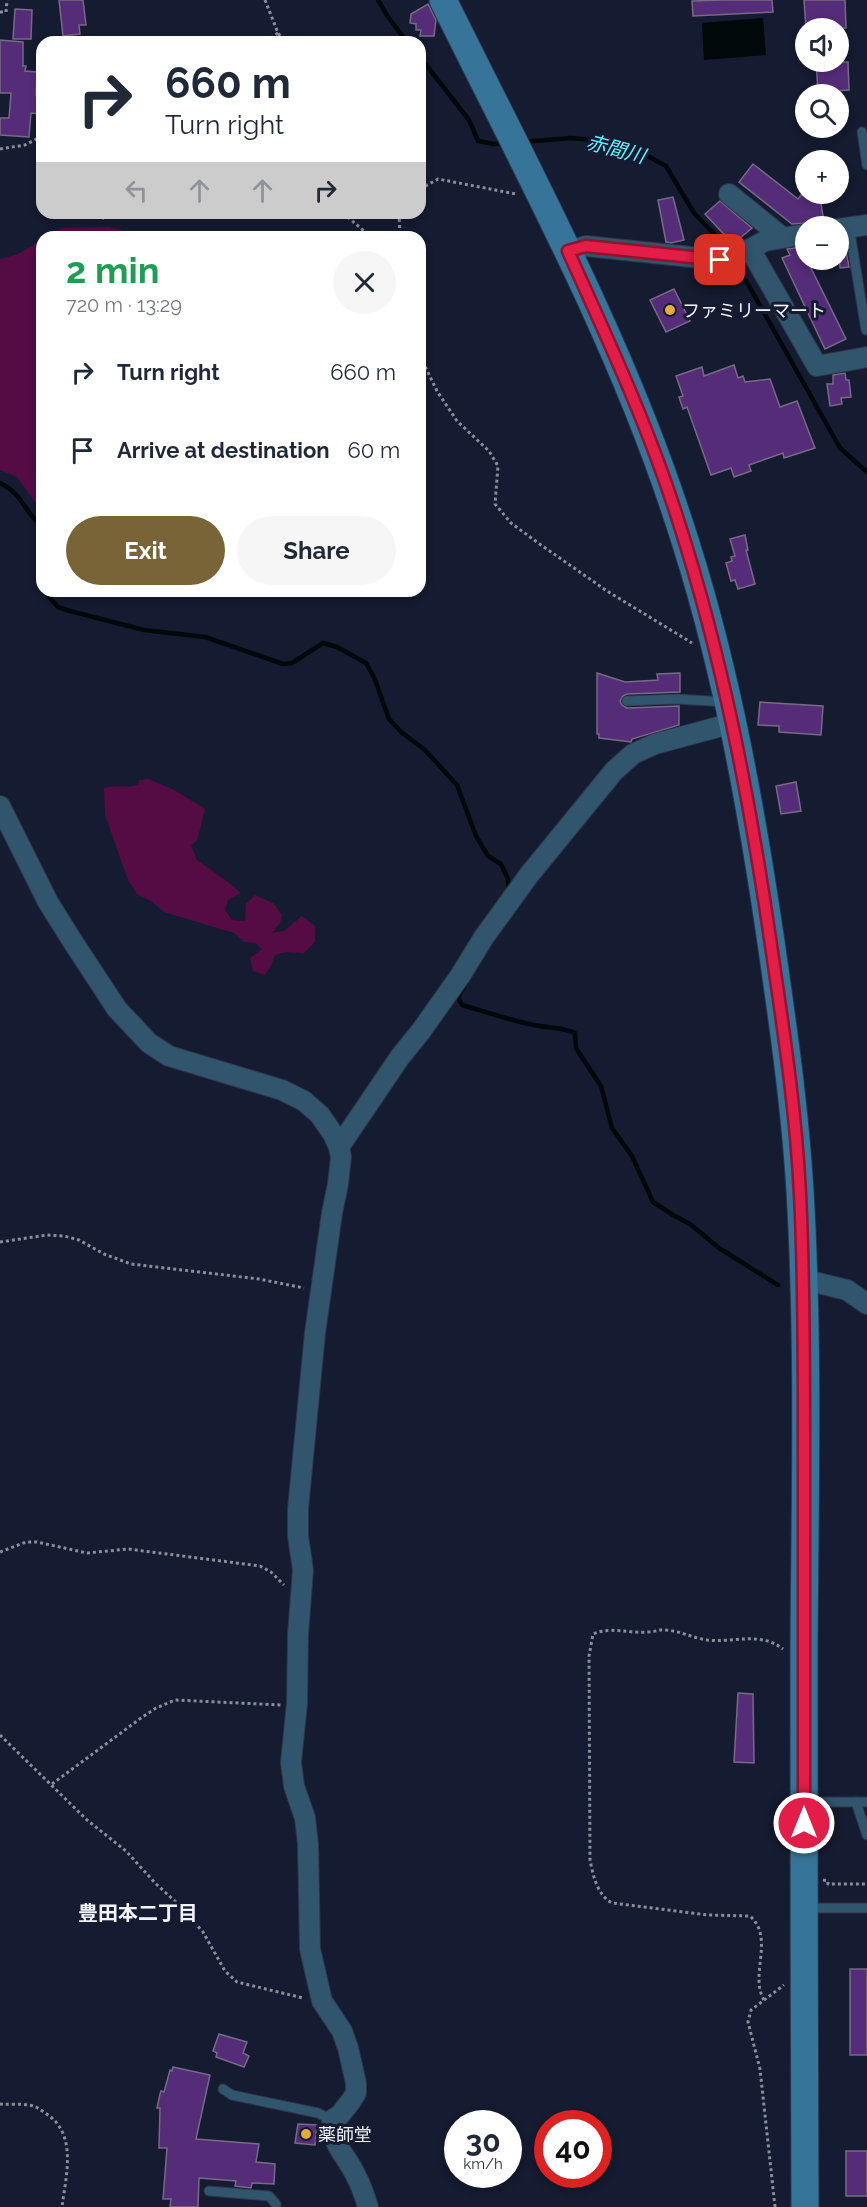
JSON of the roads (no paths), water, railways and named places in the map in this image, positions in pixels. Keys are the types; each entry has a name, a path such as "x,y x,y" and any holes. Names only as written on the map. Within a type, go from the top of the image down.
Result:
{"street":[{"path":"443,0 568,251 628,384 678,517 731,713 758,861 789,1076 800,1184 805,2207"},
{"path":"729,194 782,237"},
{"path":"568,251 586,246 736,255 782,237 795,235"},
{"path":"736,255 817,366 867,357"},
{"path":"339,1147 400,1057 460,976 484,937 530,875 614,771 633,754 731,713"},
{"path":"0,806 48,902 73,942 117,1009 149,1043 169,1056 256,1081 297,1097 320,1115 339,1147 341,1157 338,1184 321,1291 298,1509 298,1536 303,1570 298,1634 297,1703 291,1762 294,1786 306,1826 308,1844 310,1949 322,2001 342,2031 356,2083 356,2093 340,2115 332,2120 332,2130 336,2145 356,2174 368,2207"},
{"path":"802,1279 847,1290 867,1304"}],"lane":[{"path":"862,132 867,165"},
{"path":"851,227 866,330"},
{"path":"627,701 676,699 731,713"},
{"path":"804,1802 867,1802"},
{"path":"856,1802 867,1835"},
{"path":"804,1908 867,1908"},
{"path":"223,2089 232,2095 318,2114 332,2120"},
{"path":"209,2192 269,2196 276,2207"}],"waterway":[{"name":"赤間川","path":"378,0 402,36"},
{"name":"赤間川","path":"426,65 469,120 478,141 494,144 506,143"},
{"name":"赤間川","path":"523,142 571,138 591,140 646,155 666,166 694,213 718,238 728,254"},
{"name":"赤間川","path":"735,263 840,448 867,472"},
{"path":"0,483 14,492 36,521"},
{"path":"49,597 58,607 70,611 144,630 205,637 283,664 292,663 323,643 337,647 366,663 374,677 389,719 401,732 425,750 457,785 476,836 488,856 501,864 508,879 509,892"},
{"path":"464,986 458,997 462,1005 516,1021 575,1033 576,1048 601,1086 612,1128 632,1156 653,1202 690,1224 719,1248 778,1285"}],"place":[{"name":"ファミリーマート","path":"670,310"},
{"name":"薬師堂","path":"306,2134"}],"district":[{"name":"豊田本二丁目","path":"138,1913"}]}
